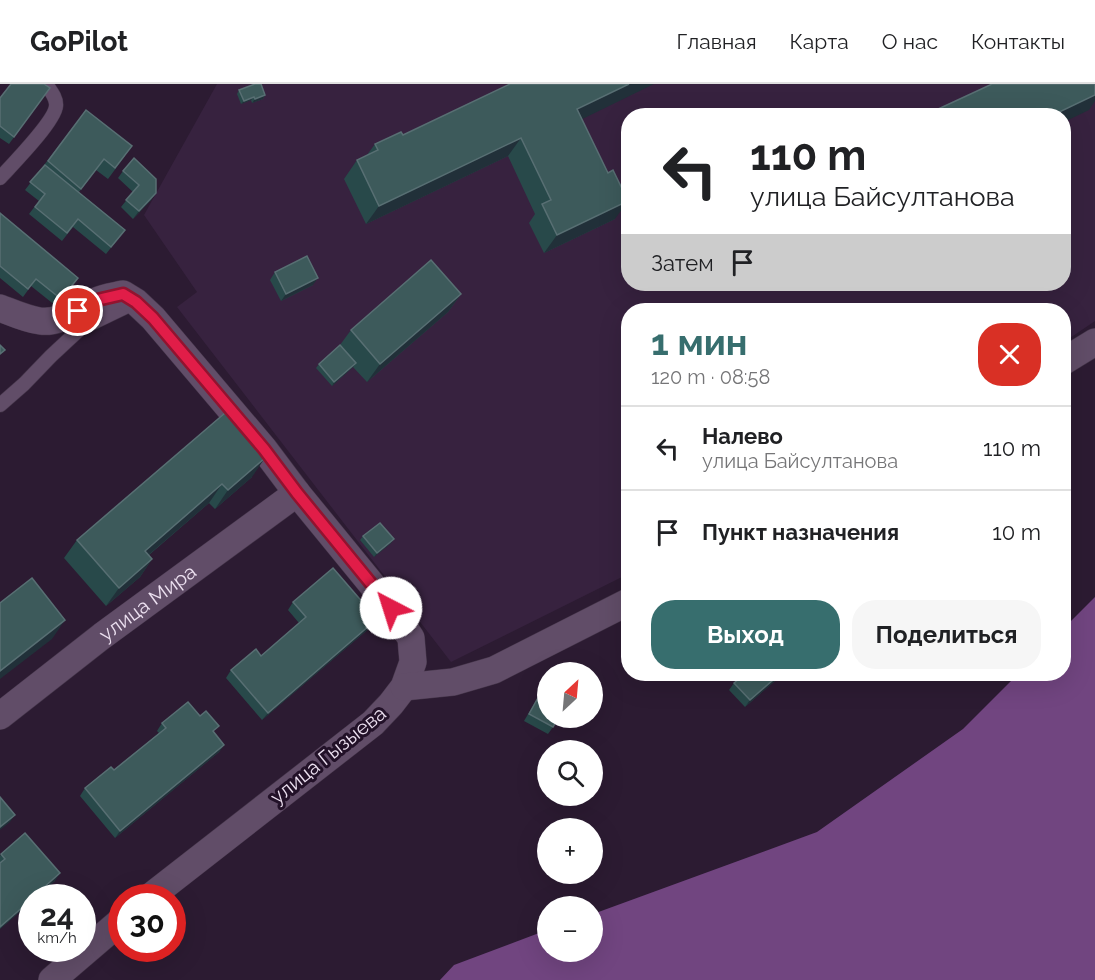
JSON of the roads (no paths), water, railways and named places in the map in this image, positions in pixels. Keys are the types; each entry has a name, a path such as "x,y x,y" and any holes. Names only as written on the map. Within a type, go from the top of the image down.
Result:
{"street":[{"path":"0,308 24,317 53,321 97,300 123,294 136,302"},
{"name":"улица Гызыева","path":"136,302 161,327 264,449 391,608 411,638 413,662 405,687 373,723 167,884"},
{"path":"1071,357 1095,342"},
{"name":"улица Мира","path":"0,716 102,636 297,493"},
{"path":"405,687 453,682 494,670 621,606"},
{"path":"52,980 108,932"}],"lane":[{"path":"0,178 53,114 56,106 54,96 46,84"},
{"path":"0,405 80,330 136,302"}]}
